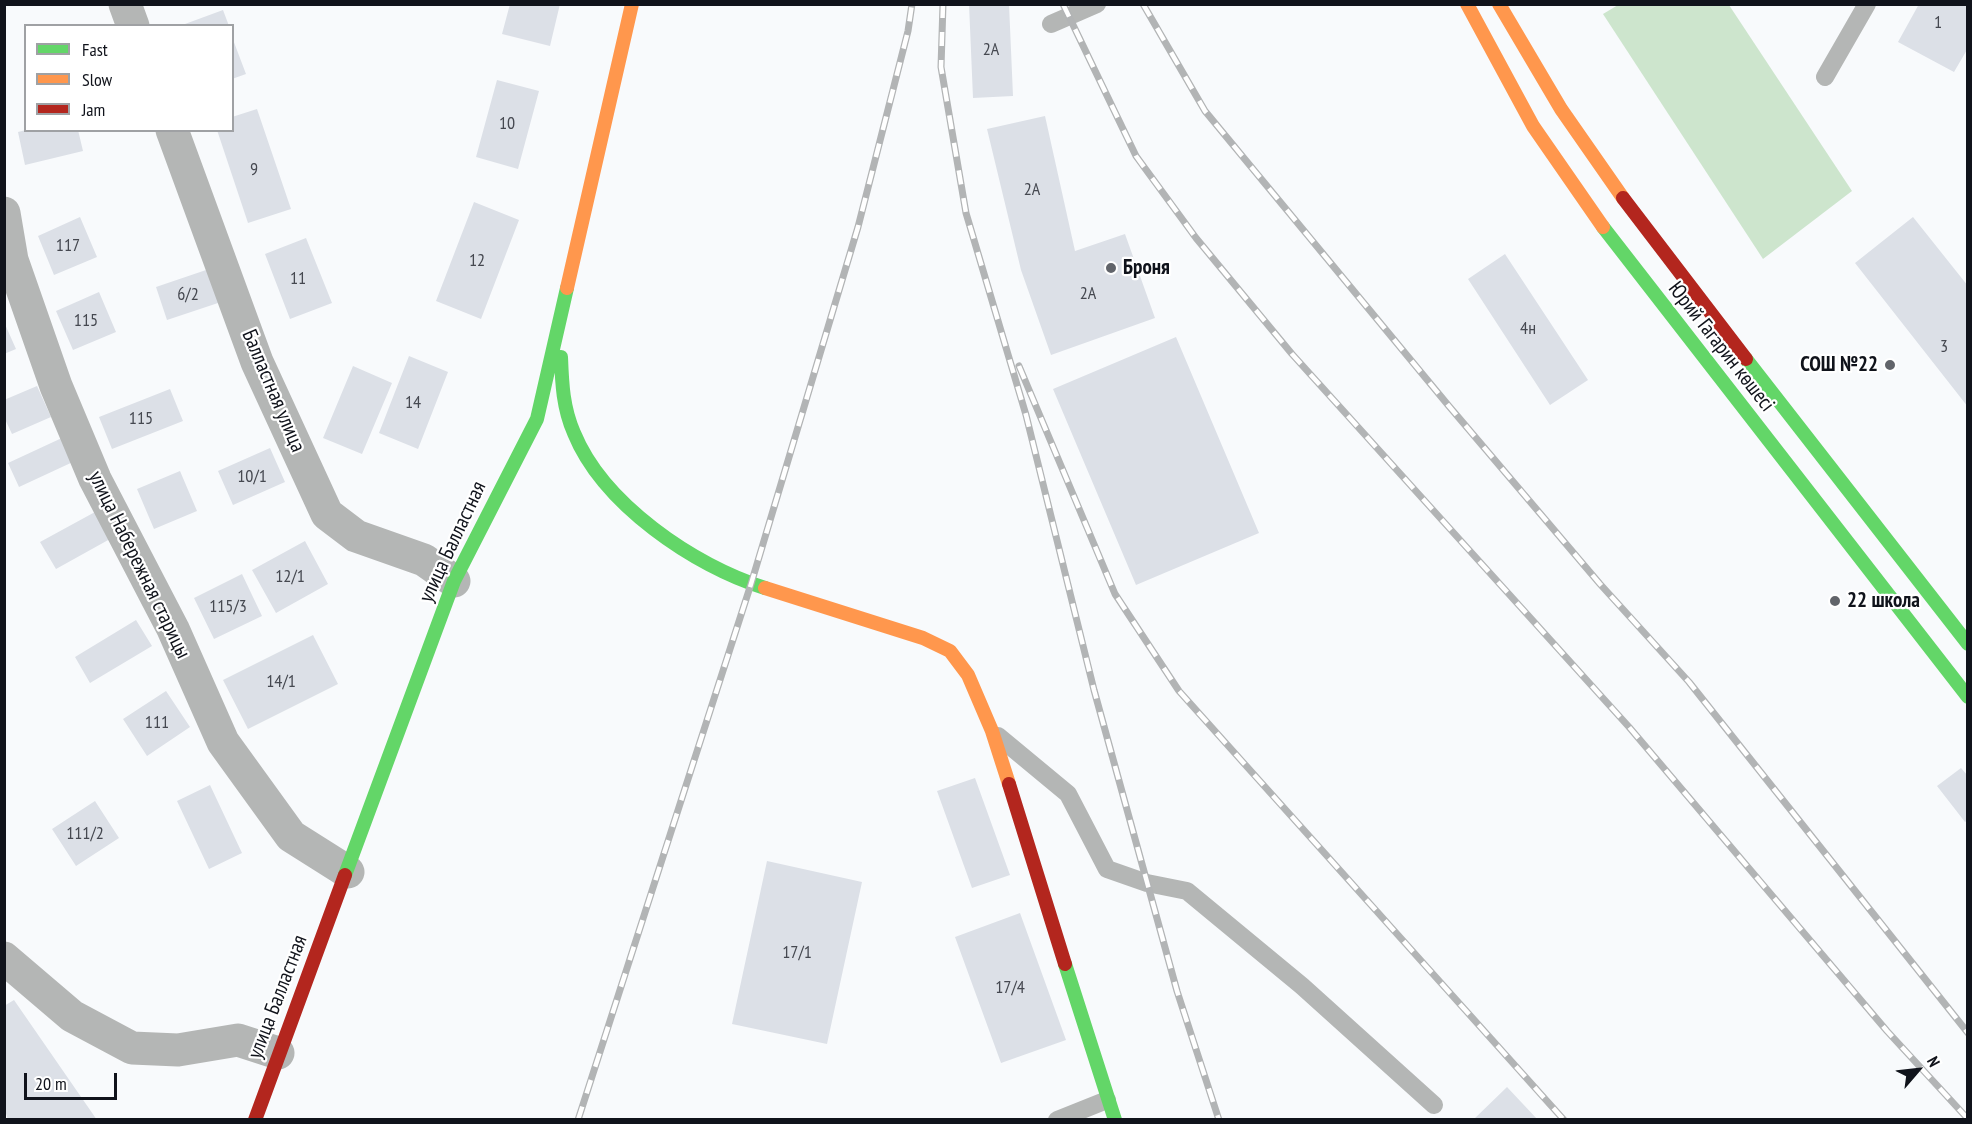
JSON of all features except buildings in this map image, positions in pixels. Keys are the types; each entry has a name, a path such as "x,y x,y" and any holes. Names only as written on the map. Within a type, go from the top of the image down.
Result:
{"street":[{"path":"125,4 132,24"},
{"name":"улица Балластная","path":"255,1119 278,1053 348,873 454,581 537,419 632,4"},
{"name":"Юрий Гагарин көшесі","path":"1467,4 1533,126 1595,216 1968,697"},
{"name":"Юрий Гагарин көшесі","path":"1499,4 1561,109 1659,248 1968,644"},
{"name":"Балластная улица","path":"173,132 257,363 327,514 356,536 424,560 454,581"},
{"name":"улица Набережная старицы","path":"4,213 12,260 56,386 95,479 173,629 223,742 291,836 348,873"},
{"path":"567,293 560,377 573,436 596,473 640,518 684,549 726,573 751,584 923,638 950,651 968,675 992,731 1107,1100 1115,1119"},
{"path":"4,958 72,1016 132,1048 178,1050 238,1040 278,1053"}],"lane":[{"path":"1051,24 1097,4"},
{"path":"1825,77 1867,4"},
{"path":"992,731 1068,794 1107,870 1147,883 1187,891 1302,986 1434,1105"},
{"path":"1057,1119 1107,1100"}],"green space":[{"path":"1618,5 1729,5 1852,191 1763,259 1603,14"}],"railway":[{"path":"578,1120 751,584 858,227 908,31 912,4"},
{"path":"943,4 941,67 966,213 1026,415 1094,690 1177,991 1219,1120"},
{"path":"1063,4 1136,156 1196,238 1292,354 1629,727 1887,1031 1968,1119"},
{"path":"1143,4 1205,111 1448,405 1600,584 1689,682 1968,1033"},
{"path":"1019,366 1115,594 1179,691 1564,1120"}],"traffic: fast":[{"path":"1603,227 1968,697"},
{"path":"345,875 454,581 537,419 567,288"},
{"path":"561,357 564,396 570,424 588,459 606,484 628,507 681,548 738,578 765,588"},
{"path":"1746,359 1968,644"},
{"path":"1065,964 1115,1120"}],"traffic: slow":[{"path":"567,288 632,4"},
{"path":"1467,4 1533,126 1603,227"},
{"path":"1499,4 1561,109 1623,198"},
{"path":"765,588 923,638 950,651 968,675 992,731 1009,784"}],"traffic: jam":[{"path":"1623,198 1746,359"},
{"path":"1009,784 1065,964"},
{"path":"255,1120 345,875"}],"place":[{"name":"Броня","path":"1111,268"},
{"name":"СОШ №22","path":"1890,365"},
{"name":"22 школа","path":"1835,601"}]}
